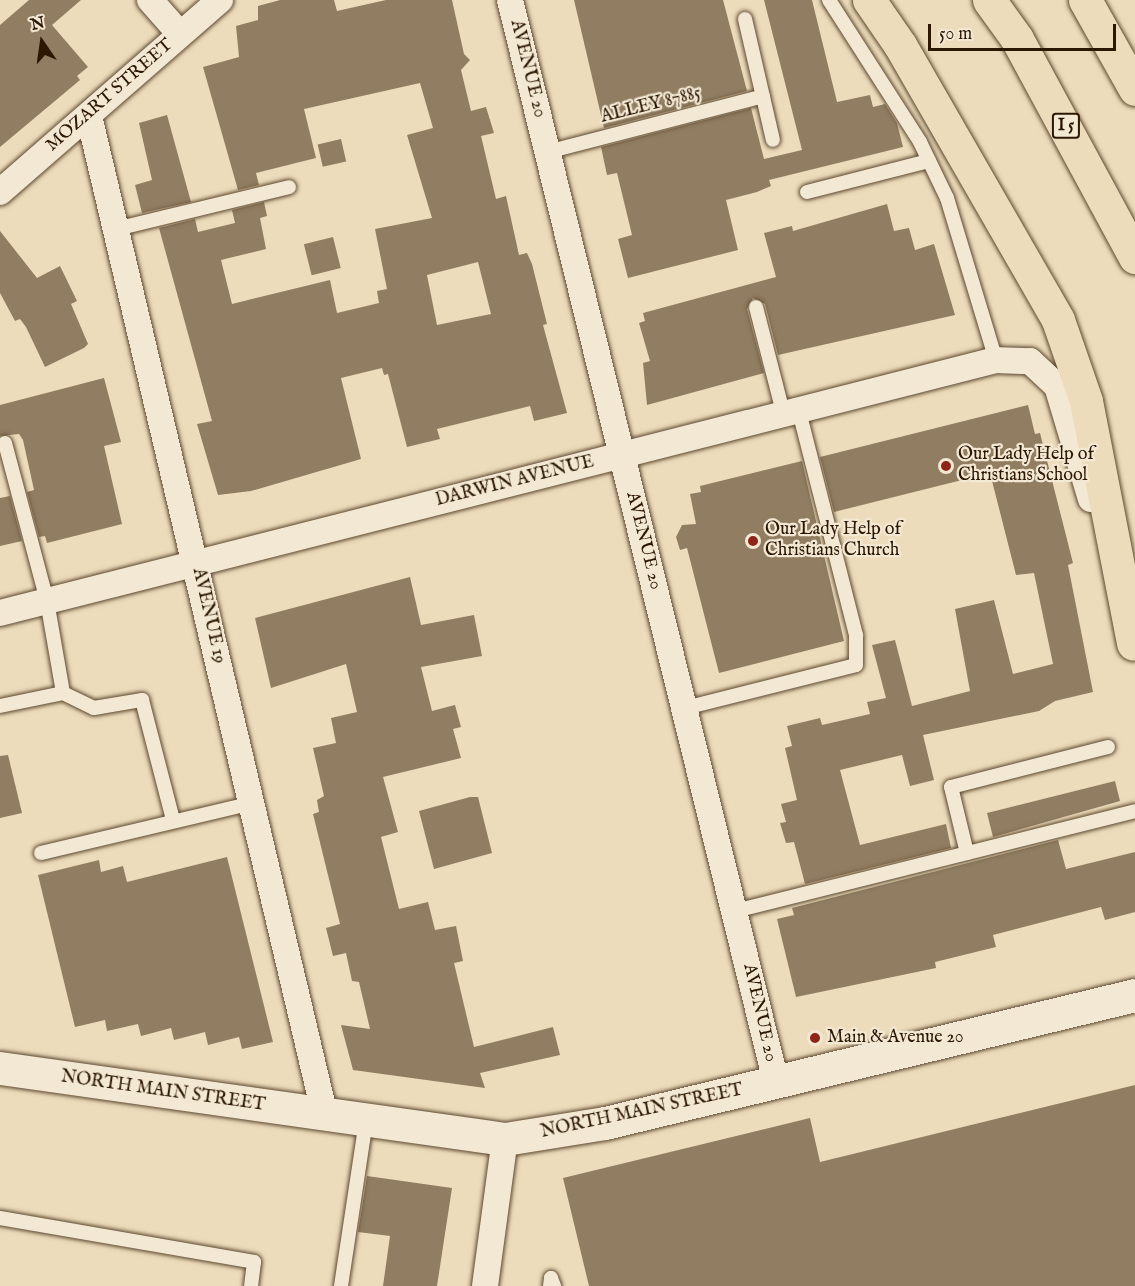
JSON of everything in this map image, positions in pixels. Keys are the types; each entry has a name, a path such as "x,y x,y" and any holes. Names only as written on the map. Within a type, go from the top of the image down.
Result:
{"highway":[{"path":"869,0 900,45 1058,320 1086,401 1134,646"},
{"name":"I 5","path":"989,0 1023,49 1135,257"},
{"path":"1085,0 1135,89"}],"main road":[{"name":"NORTH MAIN STREET","path":"0,1068 366,1122 505,1139 605,1123 1135,994"}],"street":[{"path":"150,0 180,34"},
{"name":"MOZART STREET","path":"0,192 220,0"},
{"name":"AVENUE 20","path":"510,0 621,455 686,708 776,1082"},
{"name":"AVENUE 19","path":"89,116 325,1116"},
{"name":"DARWIN AVENUE","path":"0,613 621,455 792,414 996,360 1030,362 1047,373 1064,405 1134,646"},
{"path":"485,1286 505,1139"}],"lane":[{"path":"829,0 929,161 947,198 996,360"},
{"path":"745,19 773,140"},
{"name":"ALLEY 87885","path":"547,152 763,96"},
{"path":"807,192 929,161"},
{"path":"116,229 289,187"},
{"path":"686,708 856,665 856,635 792,414 756,307"},
{"path":"5,443 47,601 63,693"},
{"path":"0,706 63,693 94,708 142,700 173,820"},
{"path":"967,852 951,787 1108,747"},
{"path":"41,853 252,802"},
{"path":"735,910 1135,811"},
{"path":"341,1286 366,1122"},
{"path":"0,1218 254,1262 251,1286"}],"building":[{"path":"29,0 81,0 52,25 88,67 77,76 80,80 0,147 0,25"},
{"path":"280,0 334,0 337,11 386,0 452,0 464,54 470,60 461,70 471,111 486,107 494,133 481,136 496,199 506,196 519,255 527,253 532,264 547,324 543,325 567,413 534,421 530,406 437,429 440,439 407,447 388,374 384,375 382,368 341,378 361,459 251,491 218,495 197,424 212,421 159,228 195,219 198,232 235,223 232,210 264,202 267,216 260,218 266,249 221,260 232,304 330,280 337,313 379,303 377,291 387,289 375,229 432,218 407,135 433,128 420,83 304,109 316,158 256,173 259,185 238,190 203,67 239,57 236,26 258,20 258,6","holes":["478,262 491,314 437,325 427,275"]},
{"path":"574,0 723,0 747,91 604,128"},
{"path":"764,0 812,0 837,102 870,95 873,107 885,104 897,123 903,147 769,180 771,186 726,200 738,250 628,278 618,239 632,235 617,173 607,175 601,147 751,108 764,159 802,150"},
{"path":"167,115 191,202 142,213 135,185 152,180 139,123"},
{"path":"341,139 346,161 323,167 318,144"},
{"path":"887,204 894,231 909,228 915,250 934,244 955,315 778,355 765,304 753,298 747,309 764,373 647,405 643,363 650,361 639,323 645,321 643,313 776,277 764,233 792,226 793,231"},
{"path":"0,231 37,278 60,266 77,301 71,304 88,344 84,348 45,367 26,327 20,319 15,321 0,293"},
{"path":"333,237 341,268 312,275 304,244"},
{"path":"104,378 121,442 104,446 122,524 47,543 45,536 39,537 27,492 34,490 23,440 19,434 0,436 0,405"},
{"path":"1028,405 1035,434 1040,433 1073,563 1068,565 1093,692 1055,701 1039,711 923,735 934,780 910,786 902,755 840,770 860,845 946,824 951,848 805,884 794,842 786,843 780,823 786,822 781,804 797,800 785,748 792,746 787,726 820,718 822,725 870,714 867,702 886,698 872,645 895,640 912,706 970,691 955,609 994,600 1013,674 1053,664 1034,573 1016,575 990,473 834,512 820,457"},
{"path":"802,461 844,641 719,673 687,548 680,550 676,537 682,525 696,524 690,494 701,492 700,486"},
{"path":"10,496 22,541 0,546 0,498"},
{"path":"410,577 421,625 474,615 482,656 421,667 432,711 455,705 461,727 453,729 461,758 383,777 398,832 381,837 399,909 428,902 435,930 456,926 463,961 454,963 474,1047 553,1027 560,1055 480,1073 485,1088 353,1070 341,1025 370,1029 359,982 352,981 346,953 333,956 326,928 340,924 313,814 319,812 317,800 324,796 313,748 336,743 331,718 357,712 346,664 271,688 255,618"},
{"path":"8,755 22,813 0,818 0,756"},
{"path":"1115,781 1120,801 993,837 987,813"},
{"path":"470,797 478,797 492,853 434,869 419,811"},
{"path":"1058,840 1066,869 1135,852 1135,912 1105,920 1101,907 993,935 996,947 935,962 936,968 796,997 777,919 794,915 792,908"},
{"path":"227,857 273,1042 242,1049 239,1037 208,1045 205,1032 174,1040 171,1028 141,1036 138,1024 107,1031 105,1020 75,1027 38,875 99,860 101,872 123,866 127,882"},
{"path":"1135,1085 1135,1286 589,1286 563,1178 810,1118 820,1162"},
{"path":"367,1176 452,1188 437,1286 383,1286 390,1236 358,1232"}],"place":[{"name":"Our Lady Help of Christians School","path":"946,466"},
{"name":"Our Lady Help of Christians Church","path":"753,541"},
{"name":"Main & Avenue 20","path":"815,1038"}]}
